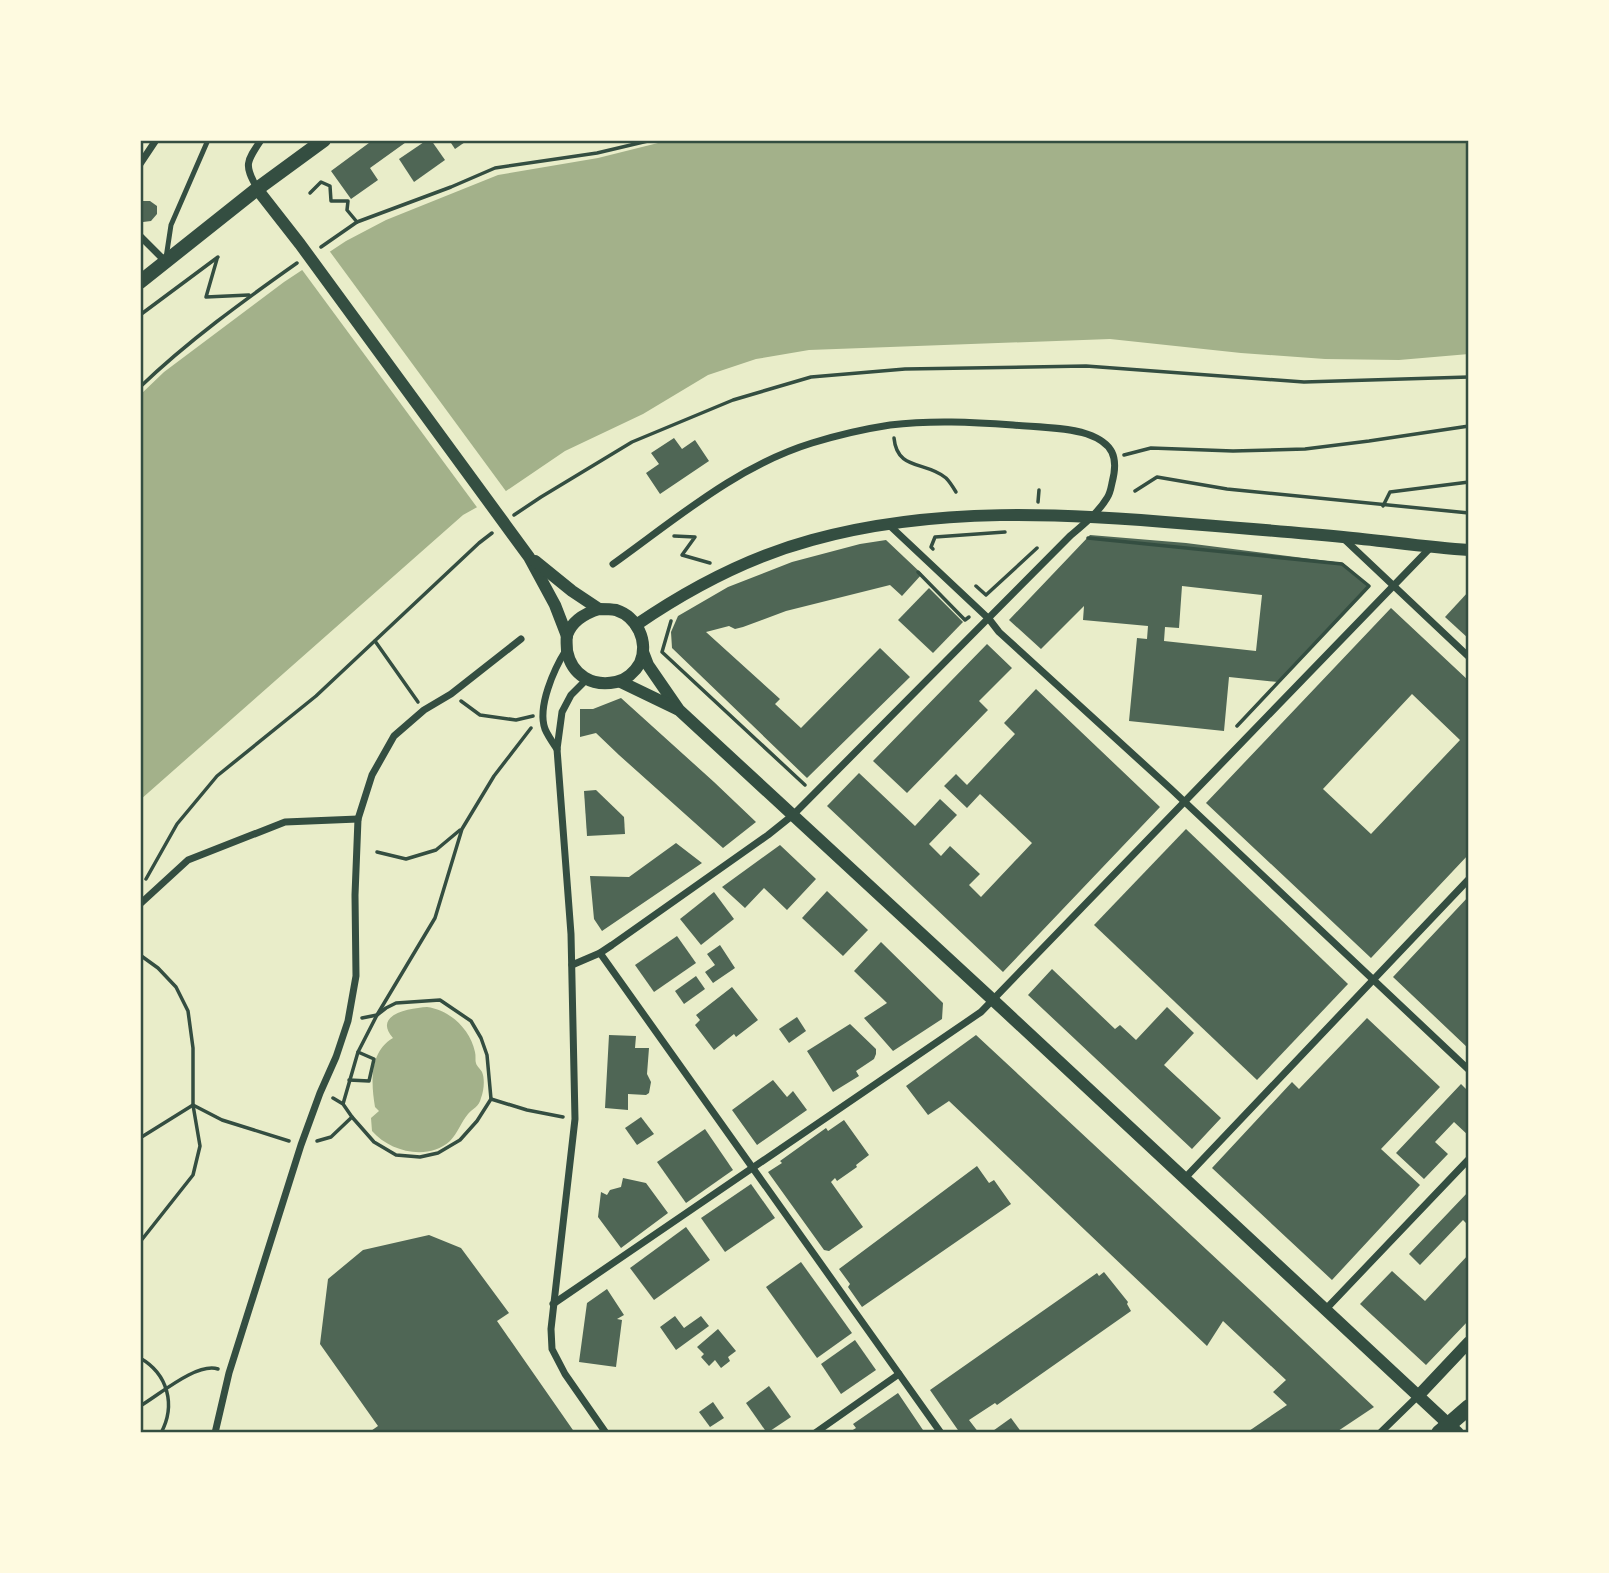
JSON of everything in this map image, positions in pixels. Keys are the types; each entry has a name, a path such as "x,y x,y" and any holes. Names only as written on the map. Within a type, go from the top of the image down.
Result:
{"main road":[{"path":"140,282 257,189 324,140"},
{"path":"1449,1430 1469,1407"}],"street":[{"path":"140,164 156,140"},
{"path":"261,140 248,159 249,174 257,189 529,557 555,605 567,642 569,661 576,672 586,680 603,685 621,682 636,670 643,652 643,642 636,625 626,615 613,609 586,613 576,622 567,642 559,661 545,698 544,728 557,750"},
{"path":"140,236 166,261"},
{"path":"572,965 600,953 768,835 815,794 1070,536 1093,516 1108,497 1116,469 1115,457 1107,444 1087,434 1051,428 931,422 845,433 768,459 735,477 613,564"},
{"path":"636,625 668,603 766,555 810,540 887,524 1037,514 1093,516 1469,550"},
{"path":"887,524 989,619 999,632 1171,789 1469,1069"},
{"path":"1342,537 1469,657"},
{"path":"553,1304 969,1021 993,1000 1431,547"},
{"path":"529,557 600,609"},
{"path":"215,1433 229,1373 301,1145 348,1021 356,976 355,895 359,819 372,775 394,736 424,710 451,694 520,639"},
{"path":"643,652 679,710 1419,1395 1449,1430"},
{"path":"586,680 571,695 562,712 557,750 572,965 575,1119 551,1329 552,1349 565,1374 606,1433"},
{"path":"621,682 679,710"},
{"path":"140,904 188,860 285,822 359,819"},
{"path":"1185,1178 1469,878"},
{"path":"600,953 941,1433"},
{"path":"1326,1309 1469,1158"},
{"path":"1380,1433 1469,1342"},
{"path":"815,1433 899,1374"}],"lane":[{"path":"166,261 171,225 208,140"}],"path":[{"path":"315,251 357,222 495,168 597,153 652,140"},
{"path":"310,193 321,182 330,186 331,201 348,201 346,210 357,222"},
{"path":"140,315 218,257 206,297 252,295"},
{"path":"140,387 161,367 252,295 304,258"},
{"path":"508,527 533,502 632,442 733,400 811,377 905,369 1086,366 1304,382 1469,377"},
{"path":"1115,457 1151,448 1233,451 1304,449 1469,426"},
{"path":"894,438 898,455 944,476 956,492"},
{"path":"1135,491 1157,477 1227,489 1469,513"},
{"path":"1383,506 1390,492 1469,482"},
{"path":"1037,514 1039,490"},
{"path":"146,880 177,824 217,776 316,696 497,529"},
{"path":"906,541 1011,532"},
{"path":"672,536 695,537 682,555 712,564"},
{"path":"935,537 931,547 940,555"},
{"path":"1085,537 1342,564 1369,586 1237,726"},
{"path":"986,595 1042,544"},
{"path":"913,568 965,620"},
{"path":"968,579 1001,607"},
{"path":"668,603 677,615 671,619 662,652 815,794"},
{"path":"375,641 424,710"},
{"path":"451,694 481,715 516,720 544,713"},
{"path":"343,1104 358,1052 435,918 462,828 494,776 544,713"},
{"path":"377,852 406,859 436,850 462,828"},
{"path":"140,955 158,968 176,987 188,1010 193,1048 193,1105 200,1146 193,1175 140,1242"},
{"path":"333,1098 343,1104 374,1142 396,1155 420,1157 438,1153 460,1140 477,1121 491,1099 487,1055 481,1038 471,1021 440,1000 396,1003 377,1015 362,1018"},
{"path":"349,1080 369,1081 374,1059 358,1052"},
{"path":"491,1099 527,1110 575,1119"},
{"path":"193,1105 222,1120 301,1145 331,1137 352,1117"},
{"path":"140,1138 193,1105"},
{"path":"140,1358 158,1373 170,1403 167,1423 161,1433"},
{"path":"140,1406 201,1368 213,1367 229,1373"}],"shaded area":[{"path":"670,140 1469,140 1469,354 1399,360 1325,359 1110,339 809,350 756,359 708,375 643,414 565,451 506,491 463,515 140,800 140,395 164,372 284,282 346,241 386,220 498,175 598,158"},
{"path":"427,1007 444,1012 464,1028 484,1081 479,1103 450,1141 431,1151 420,1152 399,1149 380,1138 372,1131 371,1118 379,1111 375,1107 374,1098 376,1060 379,1051 393,1038 387,1023 396,1014"}],"pier":[{"path":"328,249 508,494 479,510 300,267"}],"building":[{"path":"373,140 409,140 370,168 378,180 351,199 331,171"},
{"path":"431,140 445,160 414,182 399,159"},
{"path":"449,140 468,140 455,149"},
{"path":"141,201 150,201 157,206 157,214 151,221 140,220"},
{"path":"674,438 682,449 695,440 709,461 660,494 646,473 659,464 651,453"},
{"path":"1090,535 1186,543 1343,563 1369,585 1278,682 1229,677 1224,731 1129,721 1137,638 1147,639 1148,626 1083,620 1084,606 1041,649 1009,620","holes":["1182,586 1262,595 1256,651 1164,641 1165,627 1179,628"]},
{"path":"886,540 922,574 902,596 890,585 786,611 743,627 735,629 729,626 706,632 780,699 775,704 801,728 880,648 910,677 807,778 672,648 671,632 678,616 728,587 792,562"},
{"path":"929,588 963,622 933,653 898,620"},
{"path":"1469,591 1469,639 1445,617"},
{"path":"1391,608 1469,681 1469,854 1371,958 1206,803","holes":["1412,694 1460,740 1371,834 1323,789"]},
{"path":"987,644 1012,668 979,701 988,710 907,793 873,761"},
{"path":"1036,689 1160,807 1003,972 827,806 859,773 915,826 940,799 957,815 929,844 941,856 950,846 980,874 969,885 981,897 1032,843 980,794 967,808 944,786 956,774 967,785 1015,734 1004,723"},
{"path":"621,698 756,822 723,848 596,733 580,737 580,709 593,709"},
{"path":"596,790 624,817 625,834 587,836 584,791"},
{"path":"1186,829 1348,984 1257,1080 1094,925"},
{"path":"676,843 702,863 602,931 594,919 590,876 629,877"},
{"path":"780,845 816,879 787,910 764,888 745,908 722,887"},
{"path":"827,891 868,930 843,956 802,918"},
{"path":"714,892 734,919 701,945 680,919"},
{"path":"1469,896 1468,998 1469,1049 1393,977"},
{"path":"677,936 696,963 654,992 635,965"},
{"path":"881,942 943,1003 942,1019 893,1051 864,1018 887,1003 854,971"},
{"path":"720,945 735,968 713,983 705,972 715,965 707,954"},
{"path":"1052,969 1115,1029 1120,1025 1136,1040 1167,1007 1194,1033 1164,1065 1221,1118 1192,1149 1028,995"},
{"path":"696,976 705,989 684,1004 675,991"},
{"path":"732,987 758,1020 714,1050 695,1025 700,1020 696,1015"},
{"path":"797,1017 806,1031 789,1043 779,1029"},
{"path":"1367,1018 1440,1087 1381,1149 1420,1185 1332,1280 1212,1168 1292,1082 1299,1089"},
{"path":"850,1024 876,1049 876,1054 874,1059 856,1071 859,1076 833,1092 807,1051"},
{"path":"609,1035 636,1036 635,1048 649,1048 649,1093 628,1094 628,1110 605,1108"},
{"path":"976,1035 1374,1407 1335,1433 1246,1433 1287,1405 1273,1392 1286,1380 1223,1321 1207,1346 949,1101 928,1115 906,1086"},
{"path":"773,1080 787,1097 793,1091 807,1110 757,1145 732,1110"},
{"path":"1461,1084 1469,1092 1469,1136 1454,1122 1435,1142 1448,1154 1424,1179 1396,1153"},
{"path":"641,1117 654,1134 637,1145 625,1128"},
{"path":"844,1120 869,1155 856,1165 857,1167 837,1181 835,1178 831,1182 863,1227 829,1251 824,1250 768,1172 826,1128 828,1131"},
{"path":"705,1129 733,1170 686,1203 657,1162"},
{"path":"977,1166 989,1183 994,1180 1011,1204 862,1307 839,1269"},
{"path":"623,1178 646,1183 668,1213 621,1248 598,1217 601,1192 607,1195 610,1190 621,1187"},
{"path":"751,1184 775,1218 725,1252 701,1218"},
{"path":"1469,1191 1469,1226 1463,1220 1420,1265 1409,1254"},
{"path":"686,1227 710,1260 654,1300 630,1268"},
{"path":"429,1235 461,1248 509,1313 497,1321 575,1433 368,1433 378,1426 320,1344 328,1279 363,1250"},
{"path":"1469,1254 1469,1320 1426,1365 1360,1304 1392,1271 1425,1301"},
{"path":"801,1262 852,1333 817,1358 766,1287"},
{"path":"1104,1272 1128,1302 1131,1311 997,1405 995,1403 969,1420 979,1433 960,1433 930,1390 1097,1273 1099,1276"},
{"path":"607,1289 624,1315 617,1319 622,1320 616,1367 579,1362 587,1303"},
{"path":"675,1316 684,1328 701,1316 709,1326 676,1350 660,1327"},
{"path":"718,1329 736,1351 728,1357 730,1361 721,1368 715,1360 709,1366 701,1357 704,1354 697,1347"},
{"path":"855,1340 876,1370 841,1394 821,1364"},
{"path":"769,1386 791,1417 767,1433 746,1403"},
{"path":"898,1393 925,1433 848,1433 856,1428 853,1424"},
{"path":"713,1402 724,1418 710,1427 699,1412"},
{"path":"1011,1418 1022,1433 990,1433"}]}
